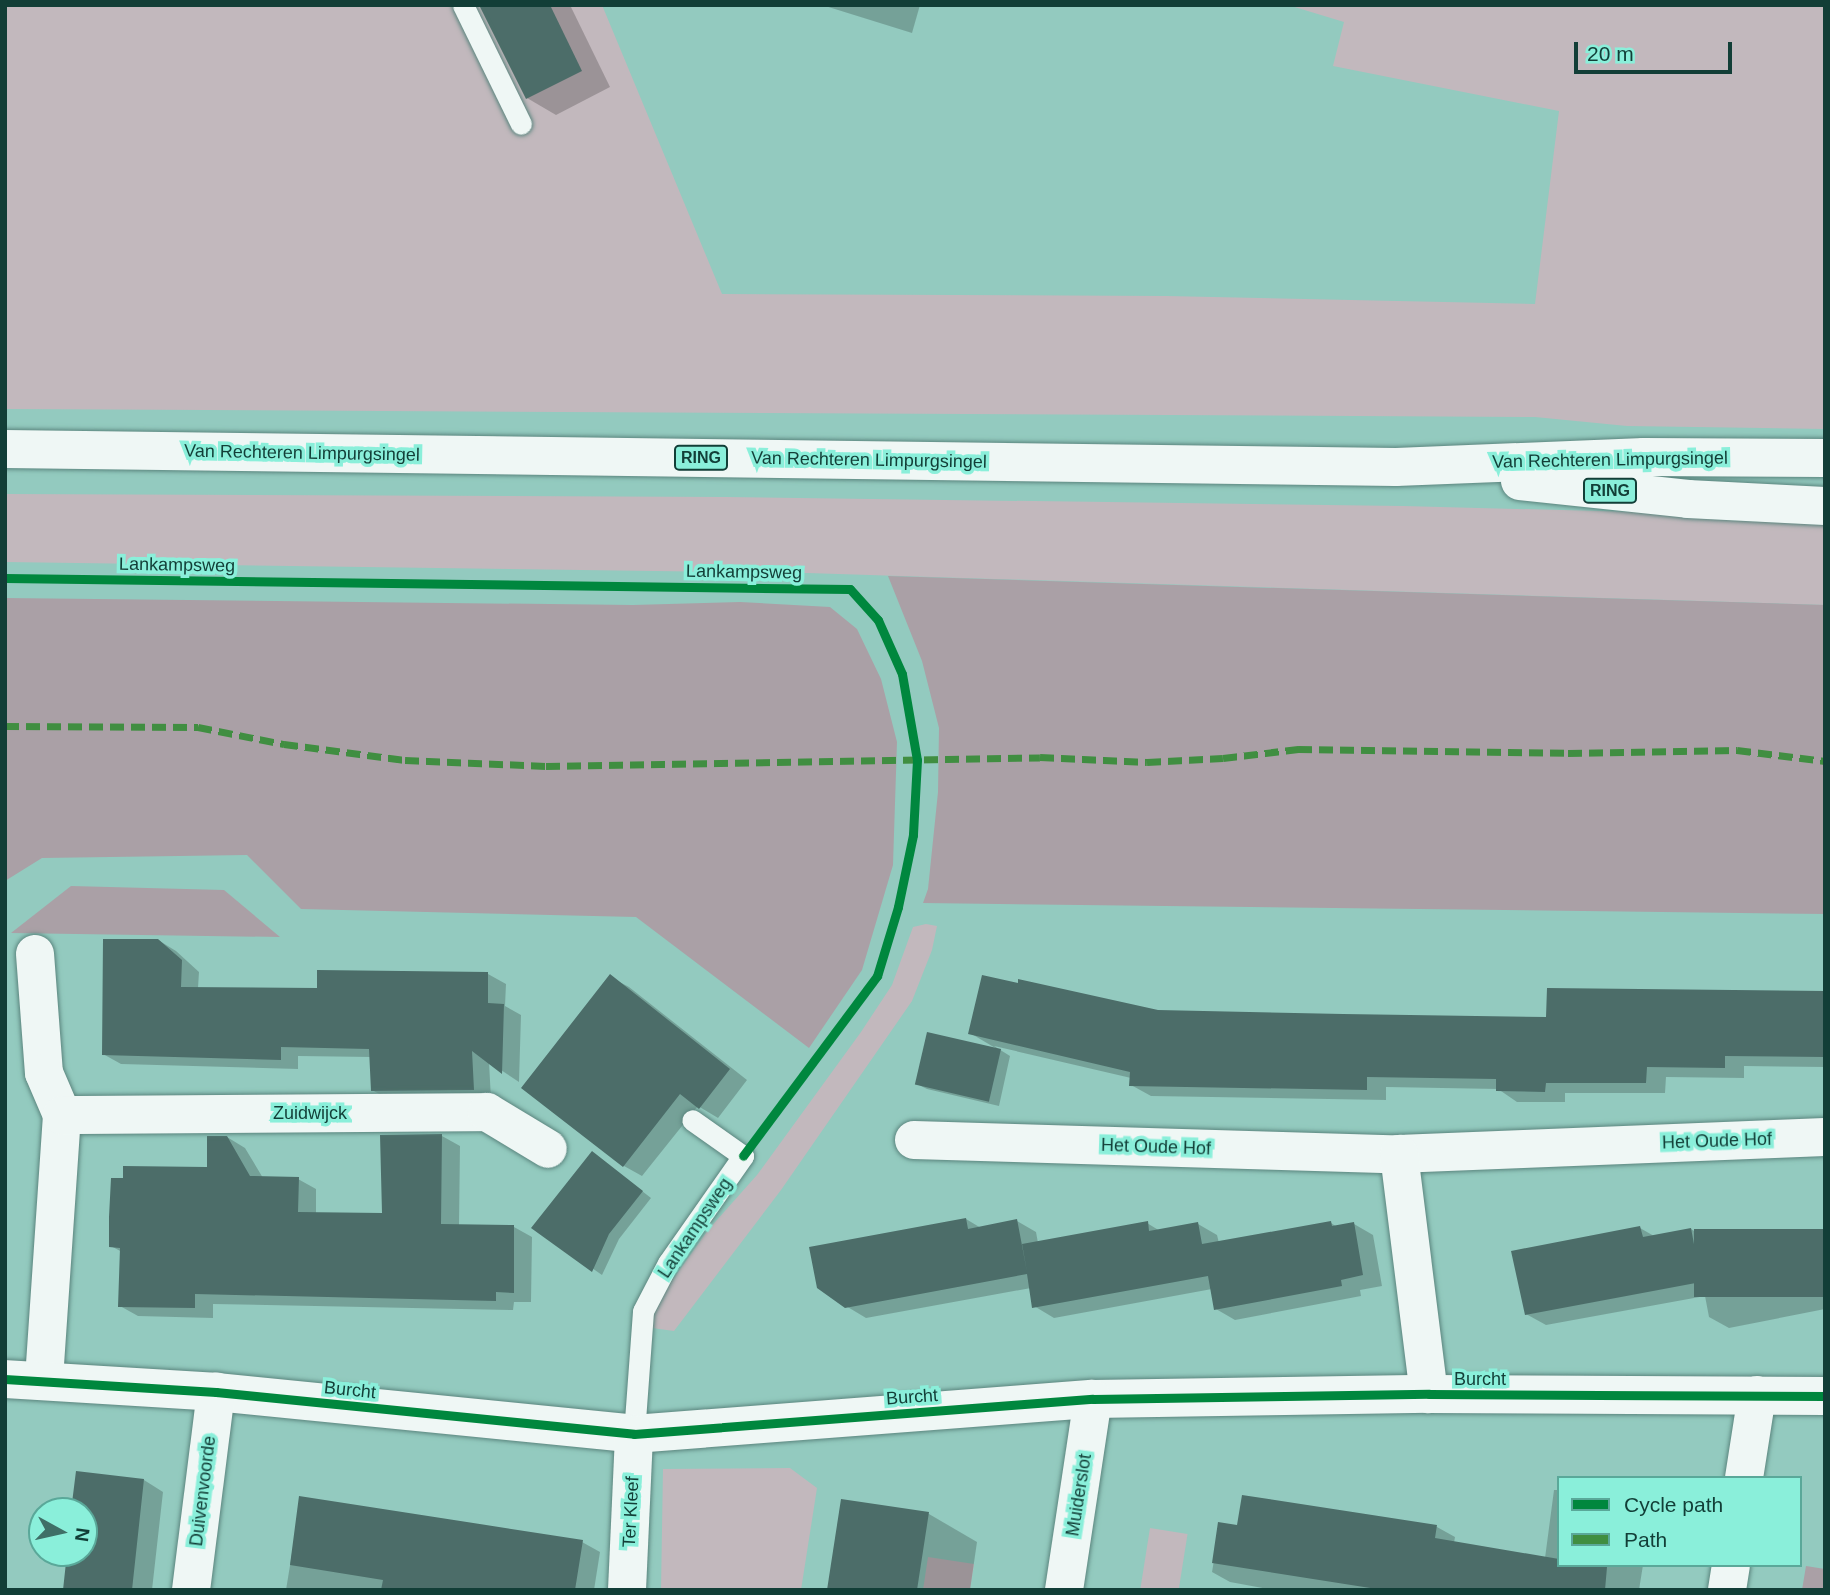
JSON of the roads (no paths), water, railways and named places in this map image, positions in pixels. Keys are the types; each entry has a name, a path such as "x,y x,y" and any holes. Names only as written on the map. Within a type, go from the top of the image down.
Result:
{"street":[{"name":"Van Rechteren Limpurgsingel","path":"5,449 1396,467 1644,457 1825,458"},
{"name":"Van Rechteren Limpurgsingel","path":"1396,467 1688,499 1825,506"},
{"path":"35,954 44,1073 62,1115 44,1380"},
{"name":"Zuidwijck","path":"62,1115 487,1112 548,1149"},
{"name":"Het Oude Hof","path":"914,1140 1399,1154 1825,1137"},
{"path":"1399,1154 1429,1394"},
{"name":"Burcht","path":"5,1379 216,1392 634,1434 1093,1399 1429,1394 1825,1396"},
{"name":"Duivenvoorde","path":"191,1590 216,1392"},
{"path":"1744,1476 1757,1395"},
{"name":"Muiderslot","path":"1064,1590 1093,1399"},
{"name":"Ter Kleef","path":"627,1590 634,1434"},
{"path":"1727,1590 1731,1567"}],"lane":[{"path":"463,5 521,124"},
{"name":"Lankampsweg","path":"634,1434 643,1311 668,1263 744,1156 692,1120"}]}
